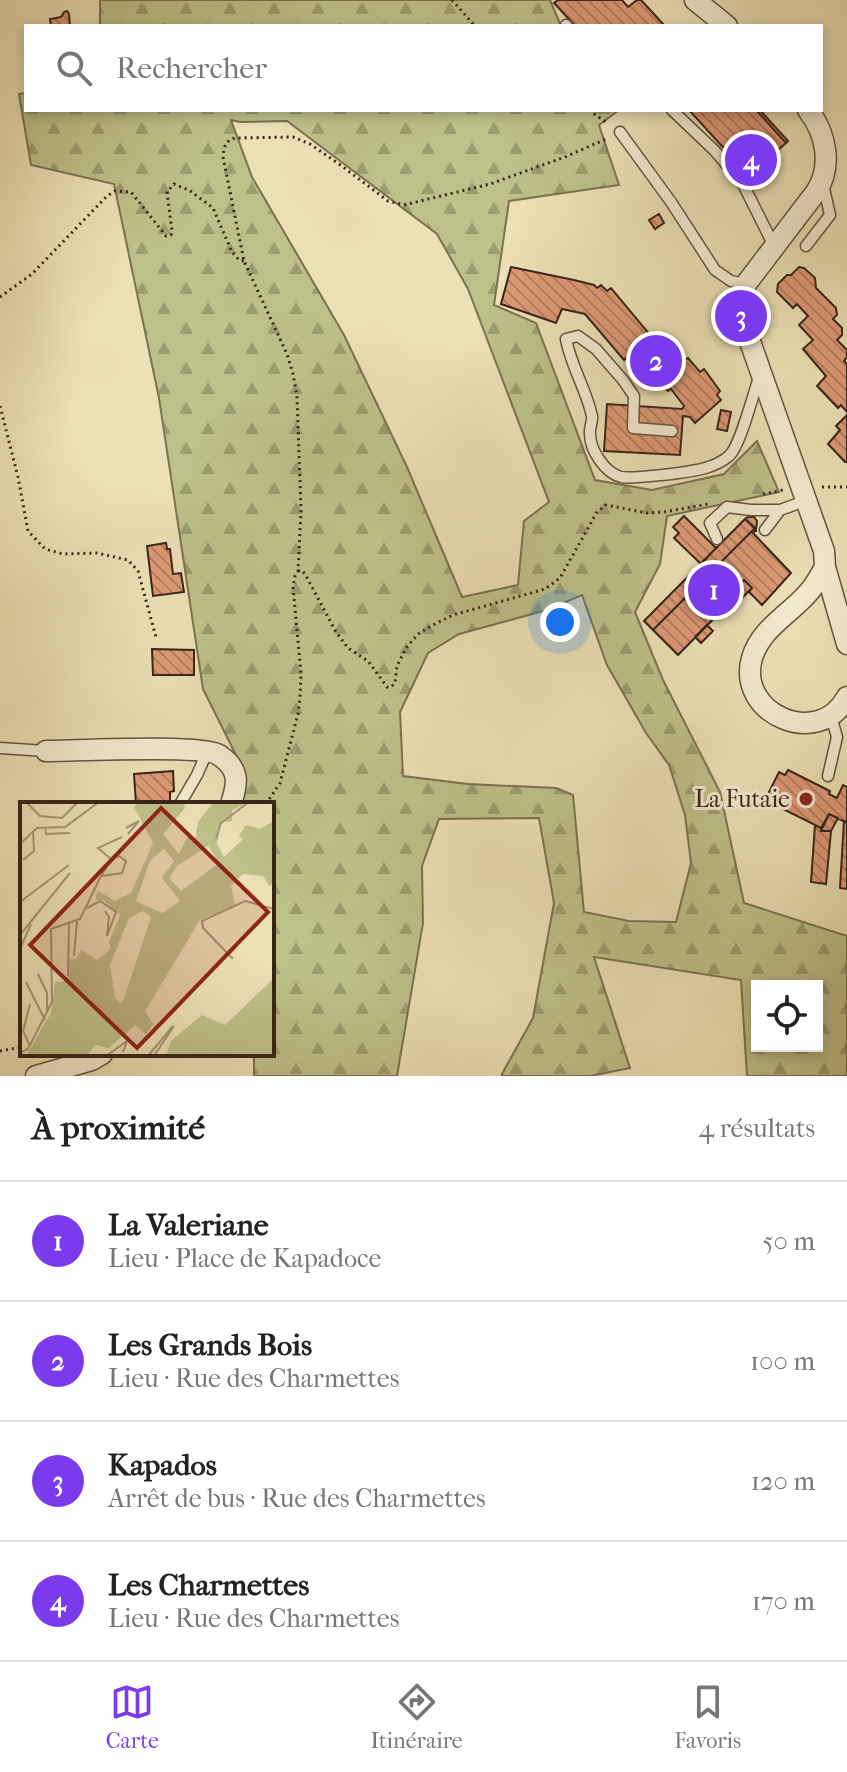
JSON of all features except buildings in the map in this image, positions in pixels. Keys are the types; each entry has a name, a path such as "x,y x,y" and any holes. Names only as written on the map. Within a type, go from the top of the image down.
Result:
{"street":[{"path":"695,0 725,24"},
{"path":"810,112 817,122 825,149 822,182 746,284 741,316 810,494 825,567 847,644"},
{"path":"825,567 810,591 765,631 752,659 751,676 754,689 766,709 784,720 807,724 831,716 847,697"},
{"path":"46,751 183,750 217,754 230,765 237,780 232,802"},
{"path":"36,1076 99,1056"}],"lane":[{"path":"674,112 715,151 743,184 774,246"},
{"path":"620,132 715,270 731,281 746,284"},
{"path":"806,246 830,215 822,182"},
{"path":"672,431 633,428 634,396 623,380 596,349 578,336 566,339 593,419 590,433 596,454 607,469 621,477 703,470 731,455 761,374"},
{"path":"765,530 780,510 810,494"},
{"path":"717,539 710,523 727,507 780,510"},
{"path":"828,776 837,737 831,716"},
{"path":"0,748 46,751"},
{"path":"181,802 207,752"}],"path":[{"path":"452,0 473,24"},
{"path":"592,112 620,132"},
{"path":"267,802 280,783 300,697 301,674 293,587 298,571 301,511 297,396 287,354 244,261 223,157 225,144 235,138 293,137 310,144 388,201 404,205 490,184 565,157 620,132"},
{"path":"0,297 32,274 115,191 131,192 166,236 171,235 172,231 167,192 174,184 189,190 213,208 232,252 244,261"},
{"path":"0,406 28,531 45,549 54,552 97,553 128,560 138,571 156,637"},
{"path":"810,494 847,487"},
{"path":"764,494 788,489"},
{"path":"298,571 305,574 348,648 368,661 387,687 391,687 406,648 418,634 453,615 545,589 560,578 597,512 606,505 647,513 707,504"},
{"path":"0,1051 20,1047"}],"green space":[{"path":"100,0 550,0 560,24 100,24"},
{"path":"24,93 24,112 616,112 599,125 619,185 509,201 494,305 536,323 595,480 652,490 724,474 757,441 779,492 667,516 660,564 635,612 663,680 720,792 744,903 847,936 847,1076 747,1076 741,980 594,957 630,1068 590,1076 502,1076 533,1018 554,903 539,818 439,819 422,866 423,923 397,1076 254,1076 254,1056 274,1056 274,802 237,802 245,773 203,689 159,398 114,184 31,165 19,94","holes":["231,120 287,121 437,234 468,289 549,502 524,521 518,585 462,597 407,467 344,335 252,177","582,595 607,665 646,733 669,765 685,815 691,863 676,922 629,921 584,912 573,795 556,788 468,784 403,776 400,712 428,653 459,634 547,610"]}],"place":[{"name":"Les Charmettes","path":"751,160"},
{"name":"Kapados","path":"741,316"},
{"name":"Les Grands Bois","path":"656,361"},
{"name":"La Valeriane","path":"714,590"},
{"name":"La Futaie","path":"806,799"}]}
